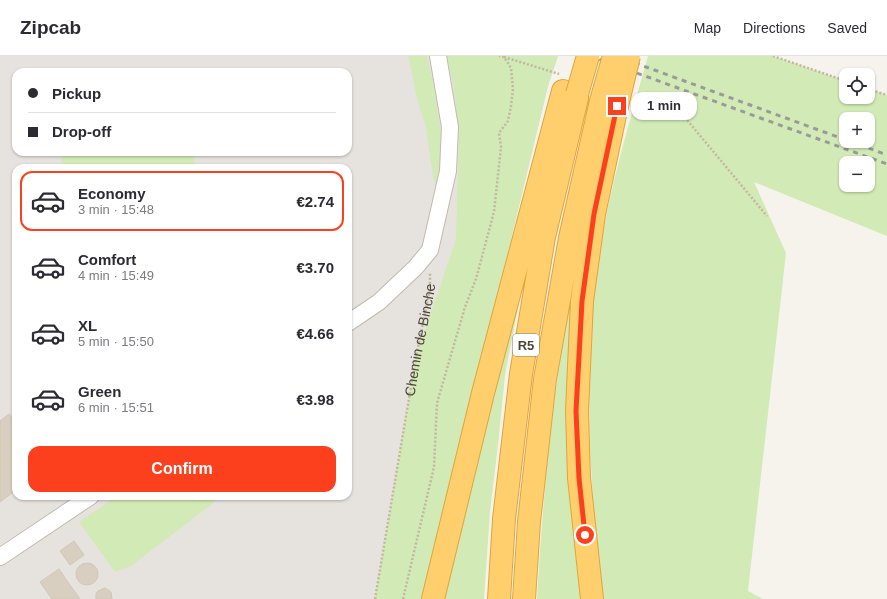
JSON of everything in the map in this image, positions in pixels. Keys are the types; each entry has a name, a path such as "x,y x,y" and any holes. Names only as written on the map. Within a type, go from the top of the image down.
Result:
{"highway":[{"path":"433,599 483,392 574,56"},
{"name":"R5","path":"499,599 504,518 521,374 567,86 588,56"},
{"name":"R5","path":"524,599 529,522 545,379 570,238 617,101 614,56"},
{"path":"592,599 579,478 576,411 582,301 594,214 617,101 629,56"}],"street":[{"path":"352,320 379,302 416,267 430,250 448,171 450,127 438,56"},
{"path":"0,557 85,500"}],"path":[{"path":"499,56 567,86"},
{"path":"773,56 839,79"},
{"path":"403,599 434,468 437,403 476,279 494,212 501,147 499,133 508,121 513,88 511,68 504,57"},
{"path":"875,91 887,95"},
{"path":"617,101 654,104 687,120 767,216"},
{"name":"Chemin de Binche","path":"375,599 416,357 430,289 430,250"}],"shaded area":[{"path":"0,56 558,56 548,86 424,599 0,599"}],"green space":[{"path":"408,56 427,56 433,82 441,133 438,196 433,177 426,128 418,102"},
{"path":"446,56 558,56 548,86 424,599 375,599 416,357 456,239 459,132 453,81"},
{"path":"648,56 773,56 839,79 839,104 875,104 875,91 887,95 887,236 754,182 786,253 748,591 763,599 601,599 594,519 590,438 590,357 592,316 600,248 618,165"},
{"path":"63,156 194,156 195,164 64,164 60,158"},
{"path":"574,274 582,599 537,599 542,517 550,436"},
{"path":"522,287 505,375 490,512 484,599 441,599 453,538"},
{"path":"111,500 216,501 131,566 115,572 79,522"}],"building":[{"path":"9,414 12,418 12,493 0,502 0,421"},
{"path":"74,541 84,555 70,565 60,551"},
{"path":"87,563 95,566 98,574 95,582 87,585 79,582 76,574 79,566"},
{"path":"59,569 80,599 52,599 40,582"},
{"path":"105,588 111,592 112,599 96,599 96,594 98,591"}],"railway":[{"path":"590,56 887,164"},
{"path":"616,56 839,137"},
{"path":"868,148 887,155"}],"route":[{"path":"585,535 579,478 576,411 582,301 594,214 617,106"}]}
